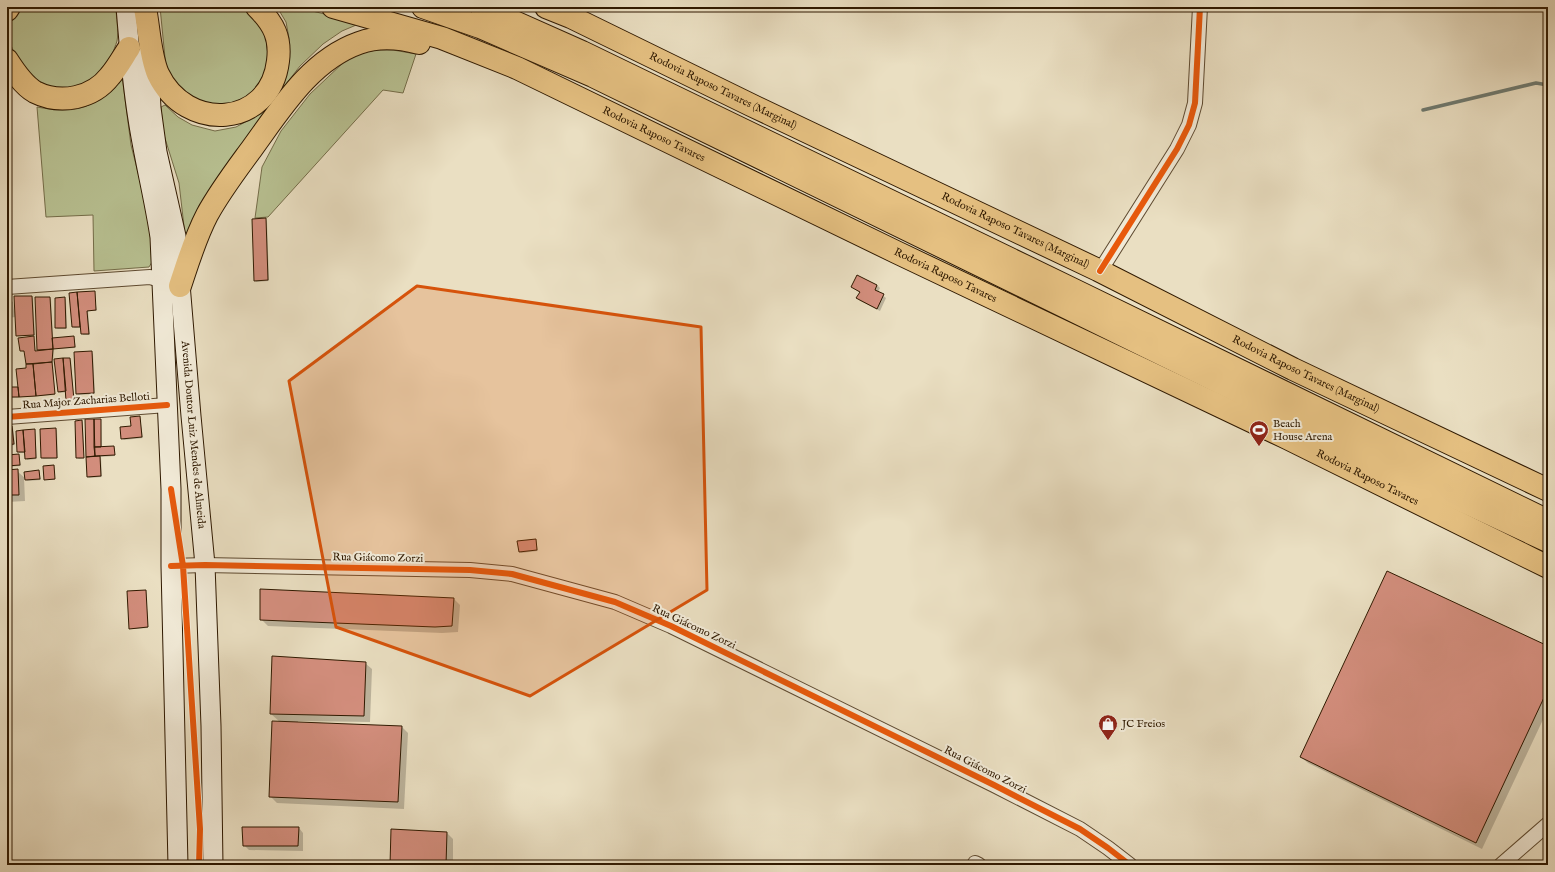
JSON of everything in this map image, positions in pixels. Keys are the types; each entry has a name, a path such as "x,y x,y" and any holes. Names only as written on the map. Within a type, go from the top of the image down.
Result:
{"highway":[{"path":"139,7 158,74 166,87 178,100 196,111 216,116 236,113 254,104 268,90 277,72 279,41 269,19 257,7"},
{"name":"Rodovia Raposo Tavares","path":"333,7 442,38 517,68 896,252 1287,438 1548,567"},
{"name":"Rodovia Raposo Tavares","path":"423,7 480,27 593,76 1454,497 1548,541"},
{"path":"481,7 582,52 1218,361 1357,426 1548,521"},
{"name":"Rodovia Raposo Tavares (Marginal)","path":"546,7 571,17 751,105 1100,271 1293,369 1548,490"},
{"path":"171,286 208,215 231,178 281,108 314,70 329,58 361,42 375,39 404,39 517,68"},
{"path":"7,60 18,77 35,92 54,98 75,98 95,91 110,77 129,48"}],"main road":[{"name":"Avenida Doutor Luiz Mendes de Almeida","path":"139,7 129,48 138,119 171,286 191,416 205,565 212,734 213,865"},
{"name":"Avenida Doutor Luiz Mendes de Almeida","path":"139,7 157,152 176,236 171,286 167,405 171,489 171,566 178,865"},
{"path":"167,405 180,406 191,416"}],"street":[{"path":"1100,271 1176,149 1189,125 1195,103 1200,7"},
{"path":"7,287 150,277 171,286"},
{"name":"Rua Major Zacharias Belloti","path":"7,417 167,405"},
{"name":"Rua Giácomo Zorzi","path":"171,566 205,565 470,570 512,574 615,602 671,626 1000,788 1080,829 1130,865"},
{"path":"1501,865 1548,824"}],"highlighted area":[{"path":"417,286 701,327 707,590 530,696 336,627 289,381"}],"green space":[{"path":"16,7 116,7 118,37 107,65 95,77 86,83 76,86 56,88 46,87 38,83 26,72 13,50 9,30"},
{"path":"160,7 243,7 248,11 265,28 271,62 253,94 223,107 191,100 175,84 166,68"},
{"path":"277,7 296,7 361,23 342,31 323,44 300,66 266,110 199,206 187,236 185,235 179,183 163,132 161,107 165,105 178,117 192,125 215,131 236,127 249,120 288,60 289,38 286,22"},
{"path":"376,50 393,50 416,54 403,93 383,90 268,217 255,218 262,167 281,131 310,94 345,61 360,53"},
{"path":"122,76 131,145 149,216 152,262 149,267 94,271 93,215 46,217 37,107 64,110 85,106 94,102 103,95"}],"building":[{"path":"266,218 268,280 254,281 252,219"},
{"path":"857,275 877,285 875,290 884,294 877,309 856,298 860,292 851,287"},
{"path":"95,291 96,310 87,311 89,334 81,334 77,292"},
{"path":"77,292 80,327 72,327 69,293"},
{"path":"14,296 32,296 34,335 16,336"},
{"path":"7,297 9,297 10,313 7,313"},
{"path":"35,297 50,297 53,349 37,350"},
{"path":"65,297 66,328 55,328 55,298"},
{"path":"34,336 35,351 53,349 52,362 26,364 24,351 20,351 18,338"},
{"path":"74,336 75,347 53,349 52,338"},
{"path":"92,351 94,393 76,394 74,352"},
{"path":"63,358 70,358 74,400 66,401"},
{"path":"63,358 66,391 58,392 54,359"},
{"path":"52,362 55,394 36,396 33,364"},
{"path":"26,364 33,364 36,396 19,397 16,369 26,368"},
{"path":"7,387 18,387 19,397 7,397"},
{"path":"140,416 142,437 121,439 120,427 131,426 130,417"},
{"path":"85,419 94,419 95,456 86,457"},
{"path":"94,419 101,419 101,447 94,447"},
{"path":"82,420 84,458 76,458 75,421"},
{"path":"7,426 12,426 14,444 7,445"},
{"path":"56,428 57,458 41,458 40,429"},
{"path":"35,429 36,458 25,459 23,430"},
{"path":"23,430 25,452 17,452 16,431"},
{"path":"114,446 115,455 95,456 94,447"},
{"path":"19,454 20,465 7,466 7,455"},
{"path":"100,456 101,476 87,477 86,457"},
{"path":"54,465 55,479 44,480 43,466"},
{"path":"18,469 19,495 7,495 7,470"},
{"path":"39,470 40,479 25,480 24,472"},
{"path":"536,539 537,550 519,552 517,541"},
{"path":"1387,571 1548,646 1548,689 1476,843 1300,757"},
{"path":"260,589 454,598 452,626 435,627 260,620"},
{"path":"146,590 148,627 129,629 127,591"},
{"path":"272,656 366,662 364,716 270,714"},
{"path":"272,721 402,726 398,802 269,797"},
{"path":"242,827 299,827 298,846 243,846"},
{"path":"391,829 447,832 446,865 390,865"}],"waterway":[{"path":"1423,110 1536,83 1548,85"}],"cycle path":[{"path":"1100,271 1177,149 1189,125 1195,103 1200,7"},
{"path":"7,417 167,405"},
{"path":"171,489 183,566 200,829 199,865"},
{"path":"171,566 205,565 470,570 512,574 615,602 671,626 994,785 1080,829 1130,865"}],"place":[{"name":"Beach House Arena","path":"1259,447"},
{"name":"JC Freios","path":"1108,741"}]}
